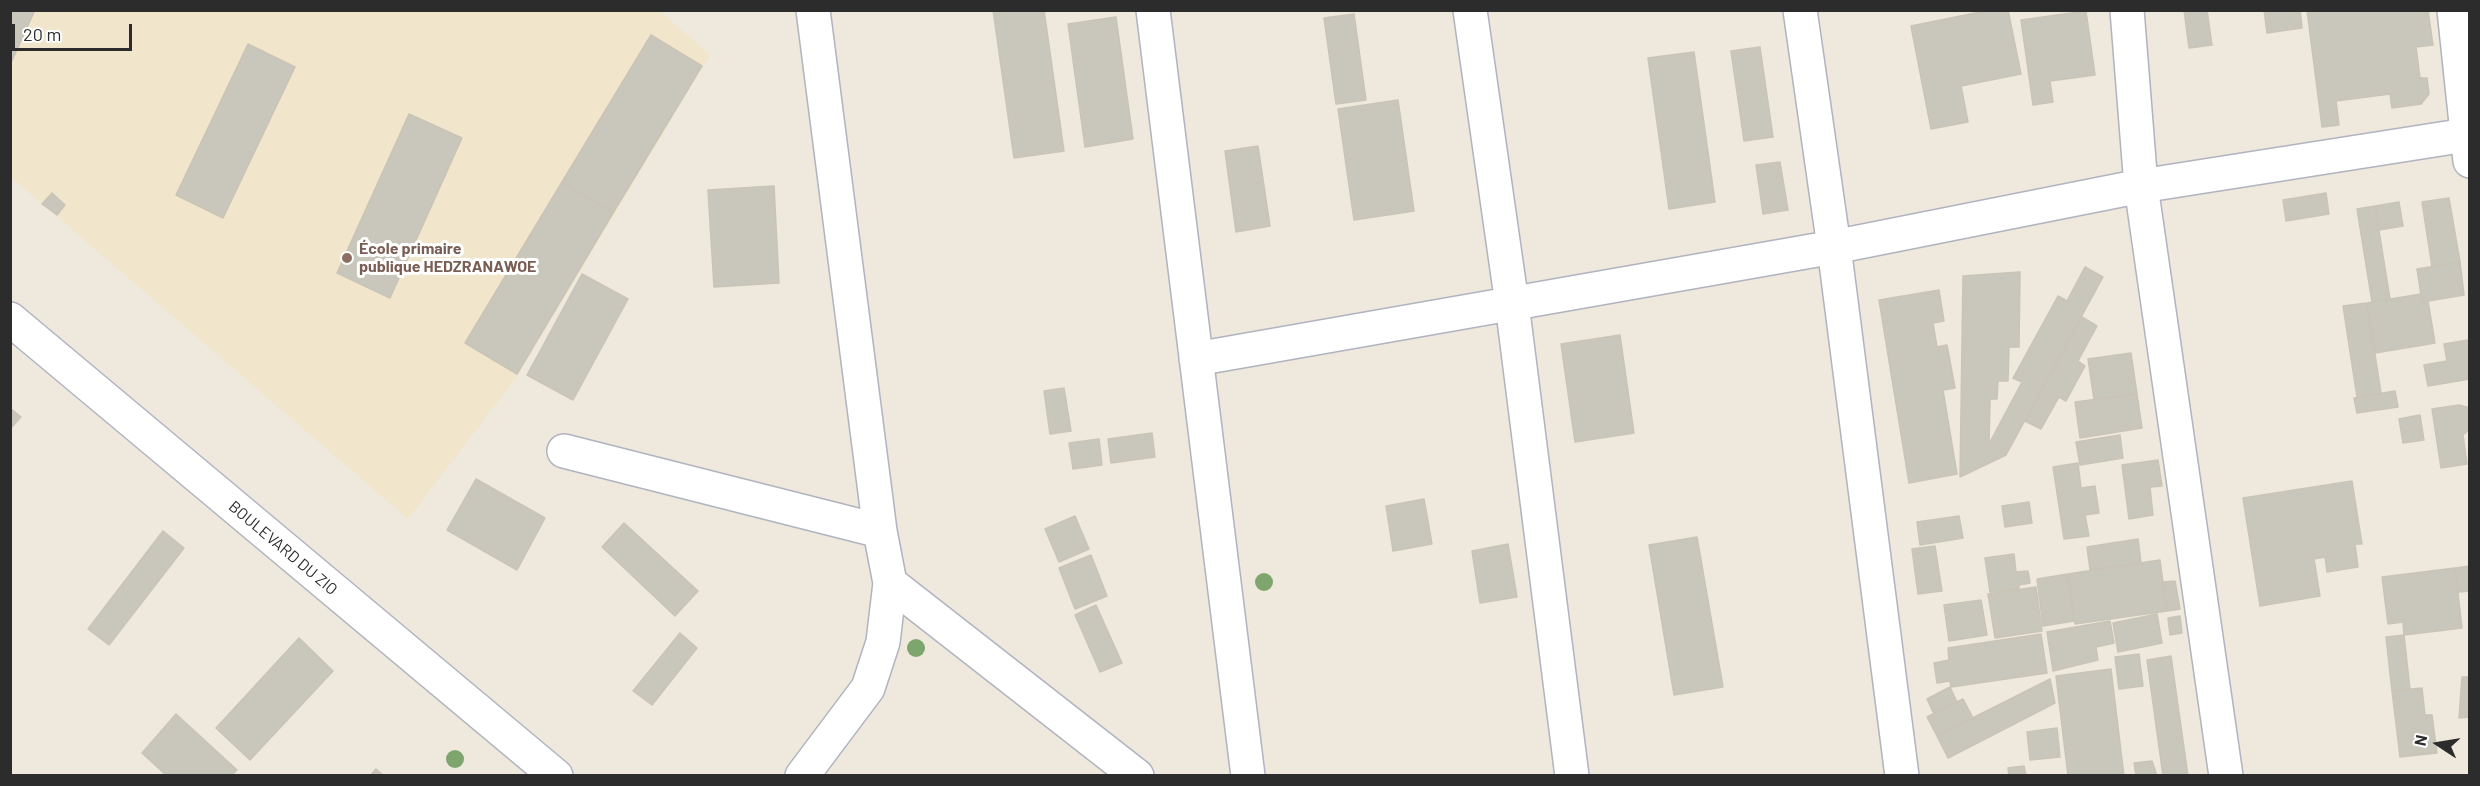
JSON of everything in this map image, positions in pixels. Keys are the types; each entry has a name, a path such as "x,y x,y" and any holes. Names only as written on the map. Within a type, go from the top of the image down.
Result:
{"street":[{"path":"802,776 868,688 883,642 890,583 880,531 813,10"},
{"path":"1153,10 1248,776"},
{"path":"1470,10 1512,304 1572,776"},
{"path":"1800,10 1834,248 1902,776"},
{"path":"2127,10 2141,186 2226,776"},
{"path":"1196,359 1834,248 2141,186 2468,148 2454,10"},
{"name":"BOULEVARD DU ZIO","path":"10,319 555,776"},
{"path":"564,451 880,531"},
{"path":"890,583 1137,776"}],"shaded area":[{"name":"École primaire publique HEDZRANAWOE","path":"11,11 660,11 710,55 518,375 408,519 11,177"}],"building":[{"path":"10,10 35,10 10,65"},
{"path":"993,10 1044,10 1064,151 1014,158"},
{"path":"1990,10 2008,10 2021,74 1961,86 1968,122 1931,129 1911,26"},
{"path":"2184,10 2207,10 2212,45 2189,48"},
{"path":"2264,10 2300,10 2302,28 2267,33"},
{"path":"2307,10 2428,10 2433,45 2416,47 2420,78 2427,78 2429,94 2421,104 2392,108 2390,94 2336,101 2339,125 2322,127"},
{"path":"2086,11 2095,75 2050,81 2053,102 2033,105 2021,20"},
{"path":"1354,14 1366,100 1336,104 1324,18"},
{"path":"1116,17 1133,139 1085,147 1068,24"},
{"path":"651,35 702,66 613,213 562,182"},
{"path":"248,44 295,67 223,218 176,195"},
{"path":"1760,47 1773,137 1744,141 1731,51"},
{"path":"1694,52 1715,202 1669,209 1648,58"},
{"path":"1398,100 1414,211 1354,220 1338,109"},
{"path":"409,114 462,138 390,298 337,273"},
{"path":"1258,146 1270,226 1236,232 1225,151"},
{"path":"1780,162 1788,210 1763,214 1756,165"},
{"path":"562,182 613,213 517,374 465,343"},
{"path":"774,186 779,283 714,287 708,190"},
{"path":"52,193 65,205 57,215 42,204"},
{"path":"2326,193 2329,214 2286,221 2283,200"},
{"path":"2449,198 2460,262 2432,267 2422,202"},
{"path":"2399,202 2403,226 2379,230 2375,206"},
{"path":"2375,206 2390,299 2372,302 2357,209"},
{"path":"2460,262 2464,295 2422,302 2417,269"},
{"path":"2085,267 2103,277 2006,455 1960,477 1963,276 2020,272 2019,347 2009,347 2008,381 1998,381 1997,399 1990,399 1989,444 2022,382 2013,378 2058,296 2067,301"},
{"path":"582,274 628,299 573,400 527,375"},
{"path":"1939,290 1944,321 1933,323 1937,347 1947,345 1955,388 1943,390 1957,474 1909,483 1879,300"},
{"path":"2421,294 2422,302 2428,301 2435,343 2375,353 2367,303"},
{"path":"2367,303 2381,393 2357,397 2343,306"},
{"path":"2082,317 2097,326 2078,361 2085,366 2066,401 2059,397 2041,429 2025,421"},
{"path":"1620,335 1634,433 1575,442 1561,344"},
{"path":"2468,340 2470,379 2428,386 2424,365 2447,361 2444,344"},
{"path":"2131,353 2137,394 2094,400 2088,359"},
{"path":"1064,388 1071,431 1050,434 1044,391"},
{"path":"2395,391 2398,407 2357,413 2354,398"},
{"path":"2137,394 2142,428 2080,438 2075,402"},
{"path":"2459,405 2470,408 2470,429 2463,435 2467,464 2441,468 2432,409"},
{"path":"10,408 21,417 10,429"},
{"path":"2420,415 2424,440 2403,443 2399,419"},
{"path":"1152,433 1155,457 1111,463 1108,439"},
{"path":"2120,435 2123,458 2080,465 2076,442"},
{"path":"1099,439 1102,465 1073,469 1069,443"},
{"path":"2158,460 2162,486 2150,487 2153,515 2129,519 2122,465"},
{"path":"2078,463 2081,488 2095,486 2099,513 2085,515 2089,536 2064,539 2053,467"},
{"path":"476,479 545,518 517,570 447,530"},
{"path":"2352,481 2362,544 2355,544 2358,567 2327,572 2325,557 2314,559 2320,596 2260,606 2243,498"},
{"path":"1424,499 1432,544 1393,551 1386,506"},
{"path":"2029,502 2032,523 2005,527 2002,506"},
{"path":"1075,516 1089,549 1059,562 1045,529"},
{"path":"1959,516 1963,538 1920,545 1917,522"},
{"path":"624,523 698,591 675,616 602,547"},
{"path":"163,531 184,548 109,645 88,629"},
{"path":"1697,537 1723,687 1674,695 1649,545"},
{"path":"2138,539 2141,563 2090,570 2087,547"},
{"path":"1508,544 1517,597 1480,603 1472,551"},
{"path":"1935,546 1942,591 1918,594 1912,549"},
{"path":"2014,554 2016,572 2028,571 2030,583 2019,585 2019,588 1990,592 1985,558"},
{"path":"1091,555 1107,596 1075,609 1059,568"},
{"path":"2160,560 2167,611 2075,624 2068,574"},
{"path":"2470,566 2470,591 2458,592 2455,568"},
{"path":"2455,568 2462,628 2404,635 2403,622 2388,624 2382,577"},
{"path":"2068,574 2074,621 2043,626 2037,579"},
{"path":"2175,581 2180,609 2167,611 2163,582"},
{"path":"2036,587 2042,631 1995,638 1988,594"},
{"path":"1981,600 1987,635 1949,641 1944,605"},
{"path":"1096,605 1122,663 1100,672 1075,615"},
{"path":"2157,614 2162,643 2118,652 2113,623"},
{"path":"2180,616 2182,633 2170,635 2168,618"},
{"path":"2110,621 2114,643 2096,647 2098,660 2053,671 2047,632"},
{"path":"680,633 697,648 652,705 633,691"},
{"path":"2041,634 2047,673 1951,687 1950,681 1937,683 1934,663 1949,660 1948,648"},
{"path":"2404,635 2410,689 2392,691 2386,637"},
{"path":"299,638 333,671 250,760 216,728"},
{"path":"2139,654 2143,686 2119,689 2115,657"},
{"path":"2171,656 2188,776 2163,776 2147,660"},
{"path":"2111,669 2124,776 2068,776 2056,676"},
{"path":"2462,677 2470,677 2470,717 2459,718"},
{"path":"2050,679 2055,703 1948,758 1937,736"},
{"path":"1950,687 1957,702 1934,714 1927,699"},
{"path":"2422,688 2425,715 2432,715 2437,753 2400,757 2392,691"},
{"path":"1963,699 1973,718 1937,736 1927,717"},
{"path":"176,714 237,770 231,776 167,776 142,753"},
{"path":"2057,728 2060,757 2030,760 2027,732"},
{"path":"2152,761 2157,776 2132,776 2136,775 2134,763"},
{"path":"2024,766 2026,776 2009,776 2008,768"},
{"path":"376,769 384,776 370,776"}],"place":[{"name":"École primaire publique HEDZRANAWOE","path":"347,258"}]}
